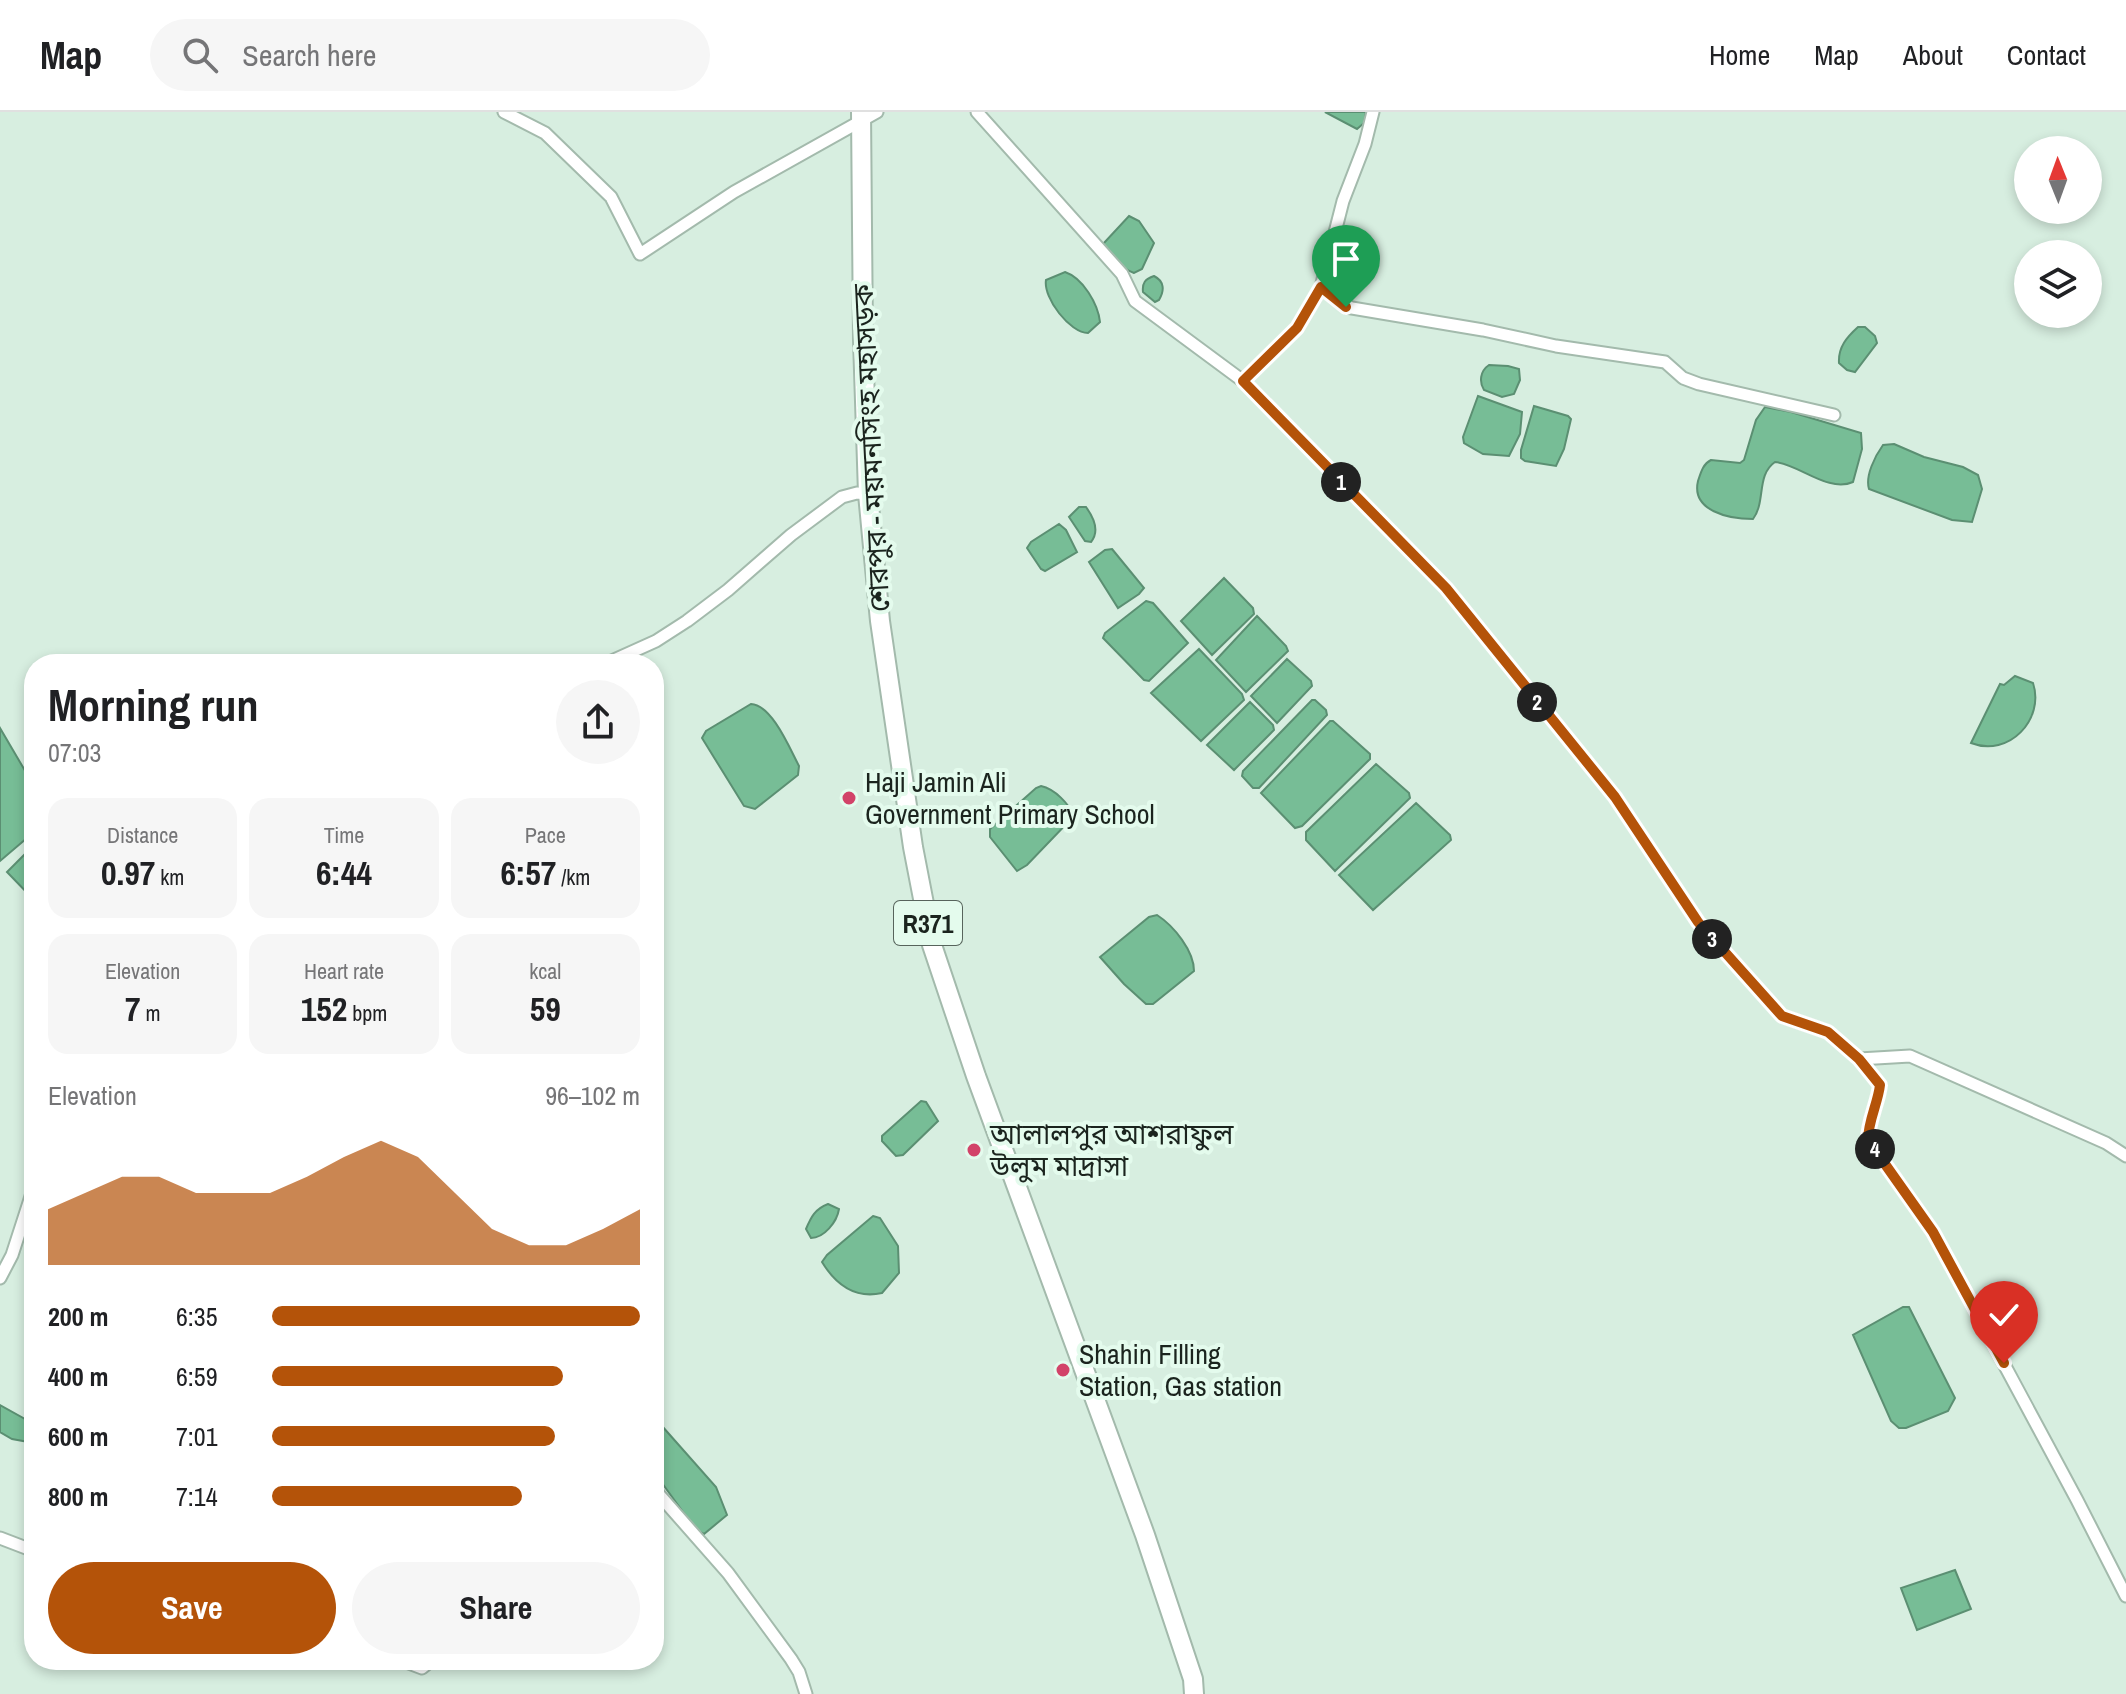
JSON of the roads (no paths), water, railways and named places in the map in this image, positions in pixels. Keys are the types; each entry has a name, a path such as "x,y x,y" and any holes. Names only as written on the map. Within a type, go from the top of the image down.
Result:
{"main road":[{"name":"শেরপুর - ময়মনসিংহ মহাসড়ক","path":"866,115 868,494 885,652 913,847 932,945 976,1076 1145,1535 1193,1679 1194,1694"}],"street":[{"path":"504,112 545,133 611,197 640,254 734,192 866,115"},
{"path":"977,112 1122,274 1135,301 1243,381 1446,588 1615,797 1698,922 1782,1016 1828,1032 1859,1059 1880,1085 1868,1140 1933,1232 2126,1596"},
{"path":"1243,381 1297,328 1321,287 1343,201 1365,144 1373,112"},
{"path":"1321,287 1346,307 1483,330 1556,346 1665,362 1683,378 1699,384 1834,415"},
{"path":"627,654 656,641 687,621 842,497 868,494"},
{"path":"1859,1059 1910,1056 2106,1143 2126,1156"},
{"path":"0,1278 12,1255 24,1218"},
{"path":"664,1500 728,1573 791,1659 806,1694"},
{"path":"0,1538 24,1547"}],"place":[{"name":"Haji Jamin Ali Government Primary School","path":"849,798"},
{"name":"আলালপুর আশরাফুল উলুম মাদ্রাসা","path":"974,1150"},
{"name":"Shahin Filling Station, Gas station","path":"1063,1370"}]}
